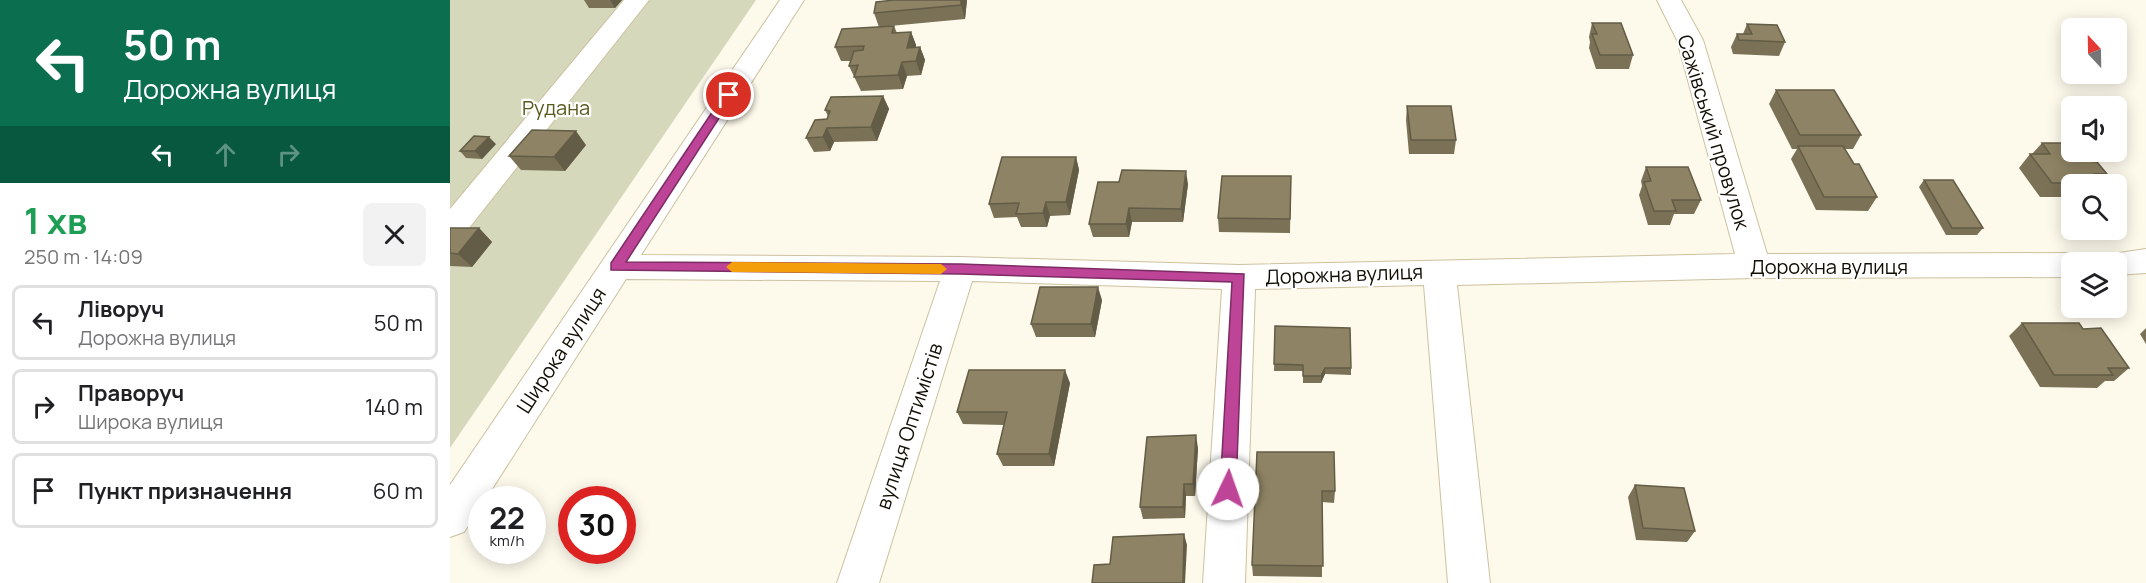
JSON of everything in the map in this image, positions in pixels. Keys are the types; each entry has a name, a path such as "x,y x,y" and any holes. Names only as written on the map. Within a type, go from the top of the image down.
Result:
{"street":[{"path":"450,230 637,0"},
{"name":"Широка вулиця","path":"450,519 792,0"},
{"name":"Сажівський провулок","path":"1669,0 1690,40 1754,266"},
{"path":"2127,262 2146,261"},
{"name":"Дорожна вулиця","path":"616,267 960,269 1239,277 1754,266 2061,265"},
{"name":"вулиця Оптимістів","path":"858,583 960,269"},
{"path":"1439,272 1469,583"},
{"path":"1224,583 1239,277"}],"green space":[{"name":"Рудана","path":"450,0 756,0 450,448"}],"building":[{"path":"961,0 961,5 874,13 876,2"},
{"path":"1592,23 1621,23 1633,55 1600,55 1592,34 1597,34"},
{"path":"1747,24 1777,25 1785,42 1739,40 1737,34 1752,34"},
{"path":"894,26 892,33 911,32 907,48 920,47 916,61 902,62 898,75 854,77 858,65 849,66 854,51 863,50 864,46 835,47 842,29"},
{"path":"1776,90 1834,90 1861,135 1800,135"},
{"path":"883,96 871,127 827,128 823,137 806,138 815,120 827,119 830,111 825,110 831,97"},
{"path":"1407,106 1451,106 1456,140 1411,140"},
{"path":"532,130 576,131 554,157 509,156"},
{"path":"474,136 489,137 475,151 460,151"},
{"path":"2042,143 2061,143 2061,162 2097,162 2107,174 2061,174 2061,183 2052,183 2030,154 2050,154"},
{"path":"1798,146 1843,146 1854,164 1859,164 1877,197 1824,197"},
{"path":"1002,157 1076,157 1066,202 1046,202 1043,213 1016,214 1019,203 989,204"},
{"path":"1646,167 1688,167 1701,200 1672,200 1676,211 1654,211 1644,182 1651,181"},
{"path":"1122,170 1186,171 1181,209 1129,208 1126,224 1089,224 1098,182 1119,182"},
{"path":"1222,176 1291,176 1290,219 1218,218"},
{"path":"1924,180 1953,180 1983,228 1952,228"},
{"path":"450,228 479,228 458,254 450,253"},
{"path":"1040,287 1098,287 1091,324 1031,324"},
{"path":"2022,323 2079,323 2083,329 2101,328 2129,368 2108,368 2113,375 2054,375"},
{"path":"1275,326 1350,328 1351,368 1325,368 1321,376 1303,376 1303,365 1274,364"},
{"path":"969,370 1065,370 1049,454 997,454 1007,412 957,412"},
{"path":"1196,435 1193,484 1184,484 1183,507 1140,507 1147,437"},
{"path":"1257,452 1334,452 1335,491 1322,491 1323,566 1252,565"},
{"path":"1635,485 1684,488 1695,531 1643,528"},
{"path":"1184,534 1183,583 1092,583 1094,565 1110,564 1113,537"}],"slow traffic":[{"path":"732,267 941,269"}],"route":[{"path":"729,95 616,267 960,269 1239,277 1228,489"}]}
